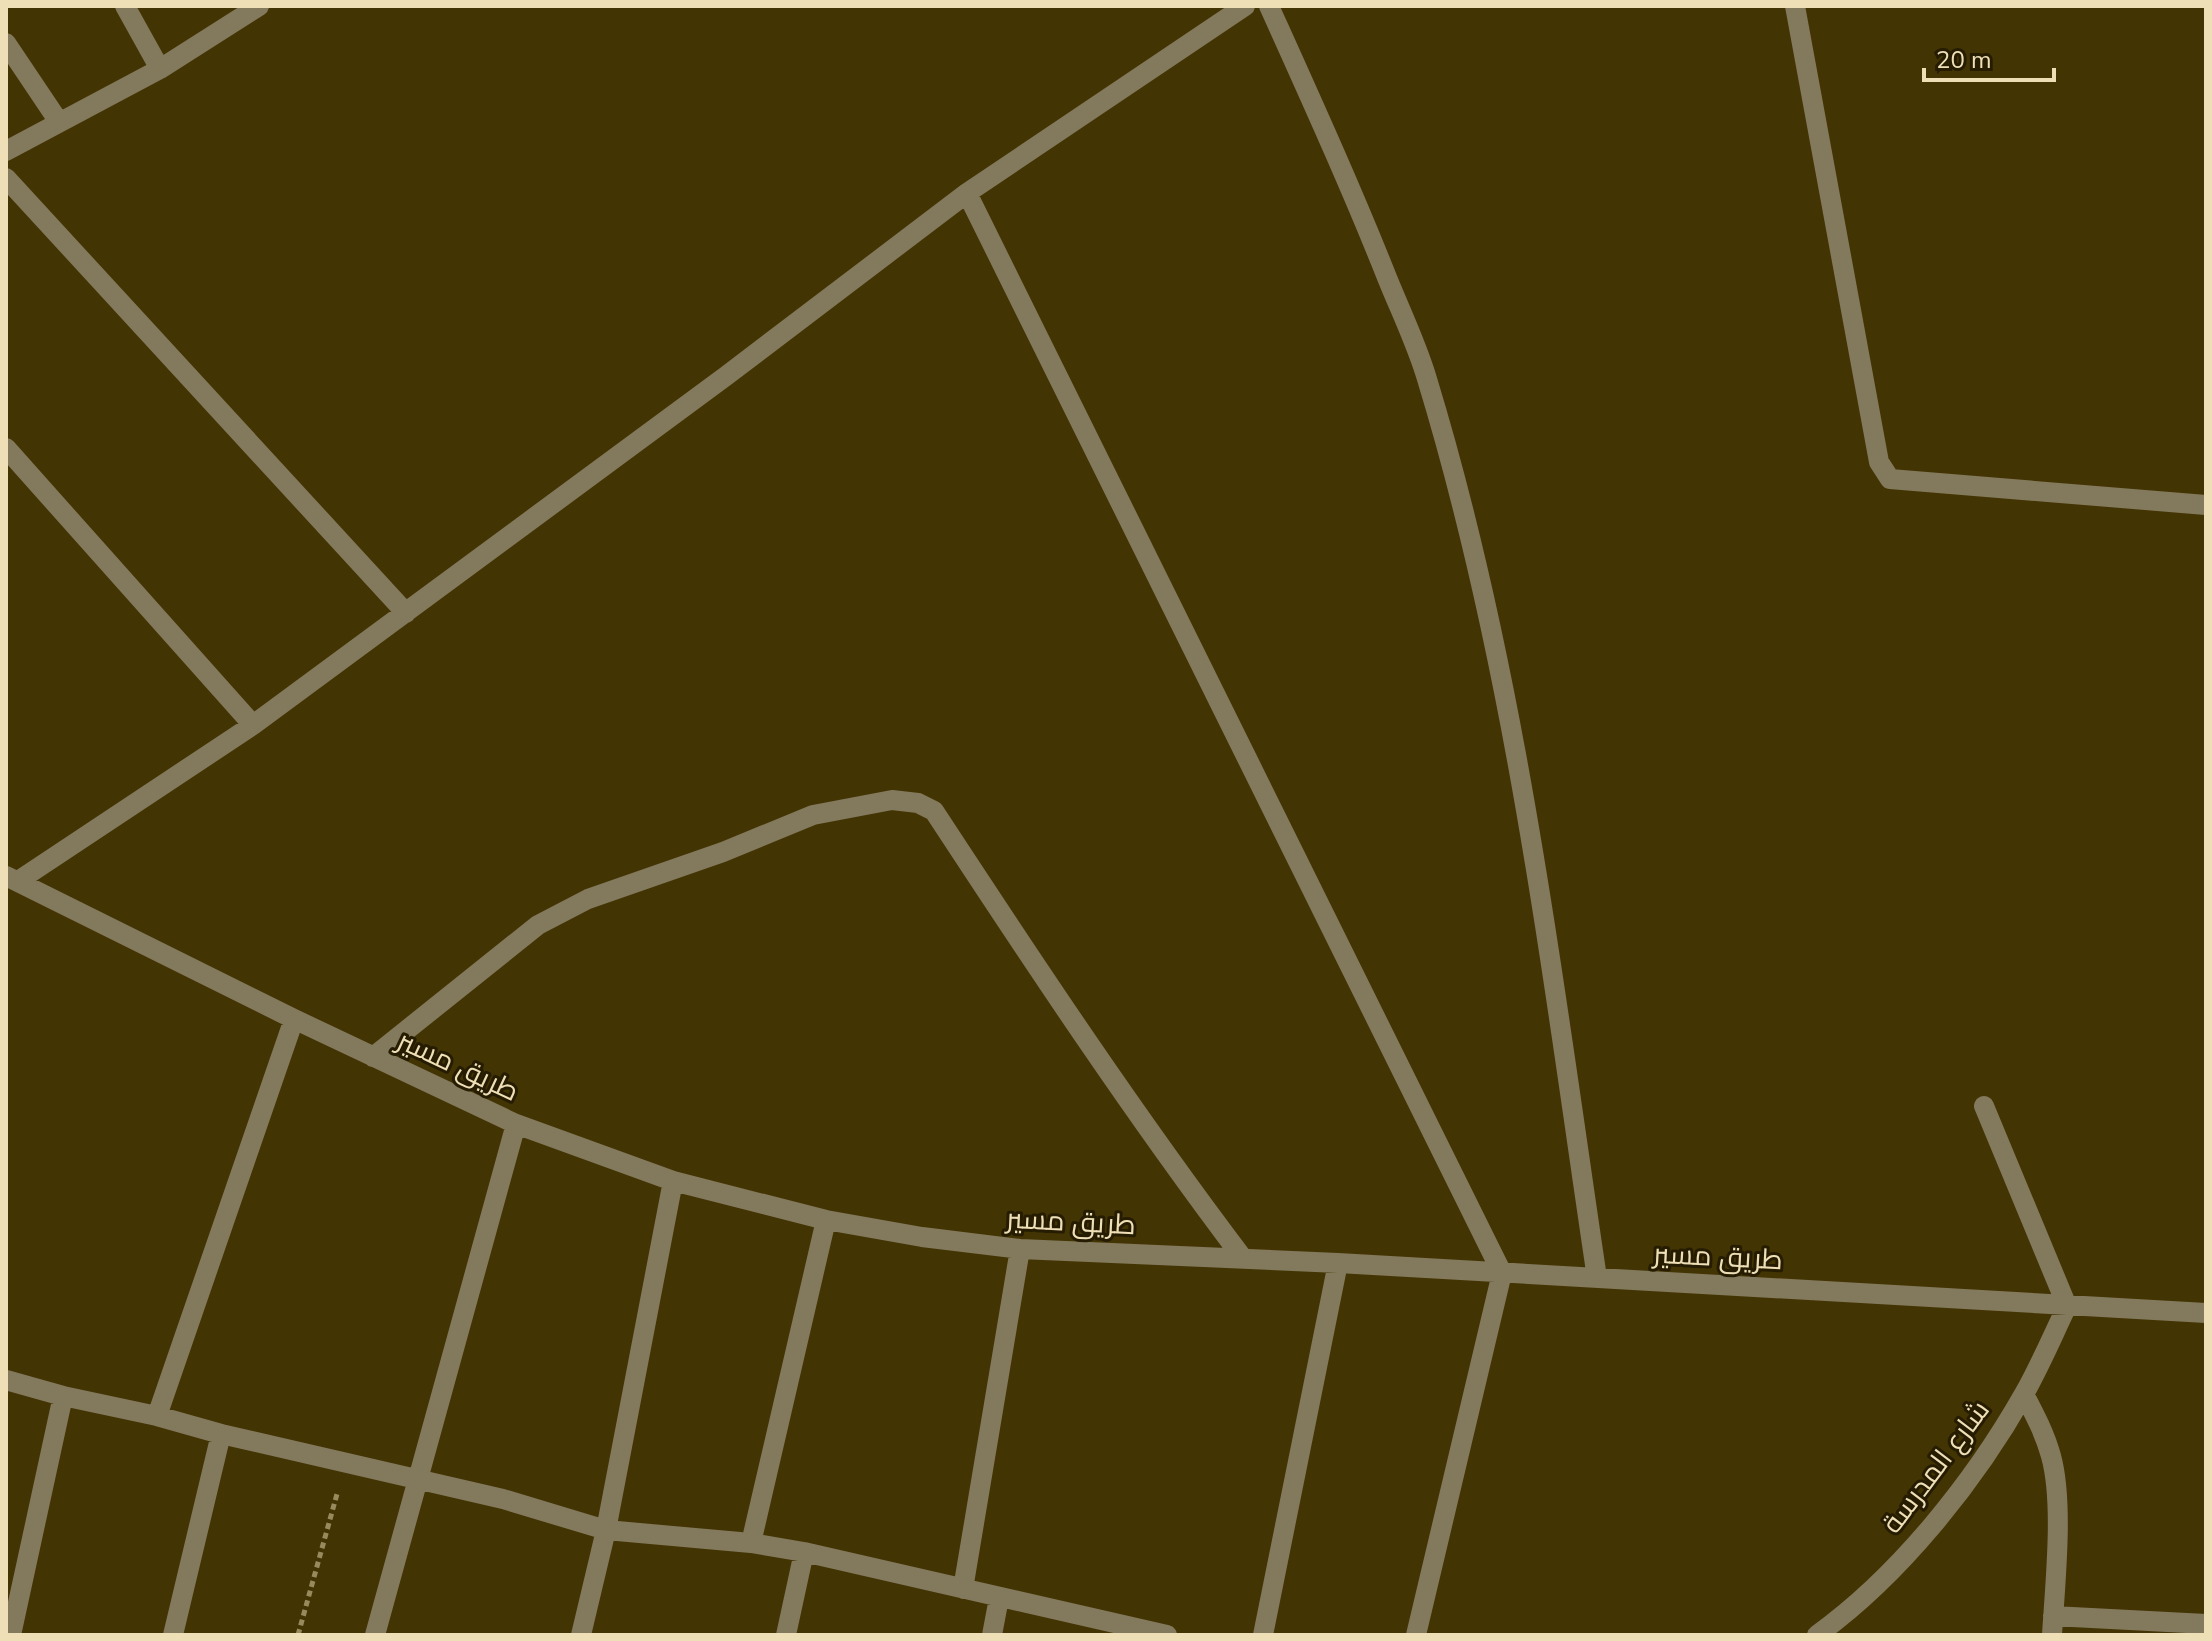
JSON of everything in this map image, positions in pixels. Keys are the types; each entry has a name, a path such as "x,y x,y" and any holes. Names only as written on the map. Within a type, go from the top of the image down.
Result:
{"street":[{"path":"125,6 160,69"},
{"path":"6,151 160,69 259,6"},
{"path":"12,878 253,725 714,386 967,193 1245,6"},
{"path":"1269,6 1361,211 1426,375 1471,534 1503,677 1531,840 1597,1278"},
{"path":"1795,6 1879,462 1890,479 2206,505"},
{"path":"6,43 59,122"},
{"path":"6,178 406,613"},
{"path":"967,193 1502,1273 1416,1635"},
{"path":"6,448 253,725"},
{"path":"373,1057 538,925 588,899 723,852 813,815 892,800 918,803 934,811 1022,947 1164,1154 1242,1257"},
{"name":"طريق مسير","path":"12,878 294,1019 516,1124 673,1181 826,1220 922,1237 1020,1249 1242,1257 2206,1313"},
{"path":"157,1416 294,1019"},
{"path":"1984,1106 2067,1306"},
{"path":"375,1635 516,1124"},
{"path":"581,1635 606,1530 673,1181"},
{"path":"751,1543 826,1220"},
{"path":"963,1589 1020,1249"},
{"path":"1263,1635 1338,1263"},
{"name":"شارع المدرسة","path":"1817,1635 1907,1554 1970,1478 2024,1394 2067,1306"},
{"path":"6,1380 221,1434 503,1499 606,1530 751,1543 804,1552 1167,1635"},
{"path":"2024,1394 2041,1425 2052,1458 2057,1492 2053,1626 2203,1628"},
{"path":"11,1635 63,1396"},
{"path":"173,1635 221,1434"},
{"path":"786,1635 804,1552"},
{"path":"992,1635 999,1598"}],"path":[{"path":"298,1635 346,1462"}]}
